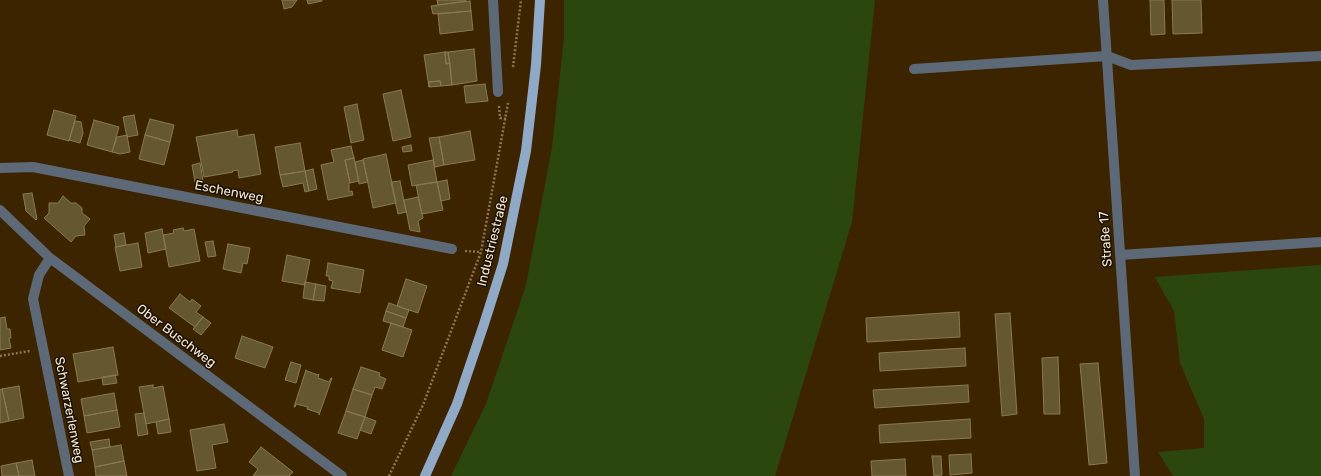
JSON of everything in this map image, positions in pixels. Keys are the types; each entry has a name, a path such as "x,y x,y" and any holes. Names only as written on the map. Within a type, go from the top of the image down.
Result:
{"main road":[{"name":"Industriestraße","path":"425,476 457,404 484,324 502,264 526,151 536,65 540,0"}],"street":[{"path":"493,0 498,92"},
{"name":"Straße 17","path":"1103,0 1135,476"},
{"path":"914,69 1107,56 1131,65 1321,56"},
{"name":"Eschenweg","path":"0,168 34,167 452,249"},
{"name":"Ober Buschweg","path":"0,210 50,258 342,476"},
{"path":"1120,255 1321,242"},
{"name":"Schwarzerlenweg","path":"50,258 39,275 33,299 69,476"}],"path":[{"path":"512,74 522,0"},
{"path":"389,476 423,405 481,252 509,97"},
{"name":"Schwarzerlenweg","path":"0,356 44,349"}],"green space":[{"path":"564,0 875,0 852,222 775,476 451,476 486,404 526,285 552,147 564,38"},
{"path":"1321,265 1321,476 1173,476 1158,452 1204,448 1204,419 1180,363 1174,311 1155,277"}],"building":[{"path":"282,0 297,0 292,7 284,9"},
{"path":"307,0 322,0 322,1 308,4"},
{"path":"437,0 466,0 466,1 438,5"},
{"path":"1150,0 1164,0 1165,34 1151,35"},
{"path":"1172,0 1201,0 1202,33 1173,34"},
{"path":"470,1 471,11 433,14 431,6"},
{"path":"471,11 473,30 440,34 438,14"},
{"path":"474,49 477,81 452,85 448,52"},
{"path":"445,52 446,64 450,63 452,85 441,86 440,81 429,82 429,87 424,55"},
{"path":"445,52 448,52 450,63 446,64"},
{"path":"440,81 441,86 429,87 429,82"},
{"path":"485,84 488,101 466,103 464,86"},
{"path":"401,90 411,137 393,141 383,94"},
{"path":"357,104 364,140 351,143 344,107"},
{"path":"54,110 76,116 69,141 47,135"},
{"path":"134,115 138,135 127,137 123,117"},
{"path":"150,119 174,125 170,142 145,135"},
{"path":"94,120 119,127 112,152 87,145"},
{"path":"75,121 81,122 83,133 80,143 69,140"},
{"path":"237,130 238,137 254,134 261,174 239,178 238,170 204,177 196,137"},
{"path":"470,131 475,160 444,165 439,137"},
{"path":"127,135 130,152 120,154 112,152 117,137"},
{"path":"145,135 170,142 164,165 139,159"},
{"path":"439,137 444,165 435,167 429,138"},
{"path":"300,143 305,171 280,175 275,147"},
{"path":"411,145 412,151 403,152 402,147"},
{"path":"351,146 354,158 345,160 350,183 349,192 352,191 353,195 328,200 321,165 334,162 331,150"},
{"path":"386,154 396,203 373,208 363,159"},
{"path":"354,158 359,181 350,183 345,160"},
{"path":"363,160 368,182 359,184 355,162"},
{"path":"433,160 437,182 412,186 408,165"},
{"path":"200,163 203,181 195,182 192,165"},
{"path":"313,169 317,189 309,191 305,171"},
{"path":"305,171 309,191 305,192 303,183 283,187 280,175"},
{"path":"447,180 450,199 441,201 437,182"},
{"path":"400,181 406,212 398,214 391,182"},
{"path":"437,182 443,210 422,214 416,185"},
{"path":"32,193 36,220 26,211 23,194"},
{"path":"63,196 71,203 76,203 82,208 82,213 90,219 84,226 85,235 76,236 71,242 44,218 49,213 49,203 58,203"},
{"path":"418,197 423,218 418,221 420,232 410,230 404,200"},
{"path":"183,228 184,231 194,229 200,261 169,267 163,235 174,233 173,230"},
{"path":"162,229 166,249 148,253 145,233"},
{"path":"124,233 126,245 116,247 114,235"},
{"path":"213,241 216,256 208,257 205,242"},
{"path":"138,243 142,267 120,271 115,247"},
{"path":"228,244 250,248 247,264 243,263 241,273 223,269"},
{"path":"287,255 310,260 305,285 282,281"},
{"path":"328,263 364,270 360,293 331,288 333,281 329,280 329,276 326,276"},
{"path":"406,279 427,286 418,313 397,306"},
{"path":"305,282 316,284 313,300 303,298"},
{"path":"316,284 326,286 324,301 313,300"},
{"path":"180,294 190,302 192,299 201,306 196,312 203,317 195,327 169,308"},
{"path":"389,303 409,310 406,318 386,311"},
{"path":"386,311 406,318 403,327 383,321"},
{"path":"959,312 960,337 867,342 866,318"},
{"path":"1010,313 1017,414 1002,416 995,314"},
{"path":"5,317 7,329 10,329 11,338 9,338 11,348 0,350 0,318"},
{"path":"203,317 211,323 201,335 193,329"},
{"path":"391,323 412,330 403,357 382,350"},
{"path":"242,336 273,347 265,368 235,358"},
{"path":"113,347 118,375 78,382 73,354"},
{"path":"965,348 966,366 880,371 879,353"},
{"path":"1058,357 1060,414 1044,414 1042,358"},
{"path":"291,362 301,365 296,383 285,380"},
{"path":"1098,363 1107,463 1089,465 1080,364"},
{"path":"361,367 380,373 379,376 386,379 382,389 375,387 372,395 353,389"},
{"path":"306,370 318,375 319,374 318,378 329,382 332,378 319,415 319,413 307,409 308,407 296,404 294,407"},
{"path":"115,375 117,383 103,385 102,377"},
{"path":"153,385 153,388 163,386 169,419 146,424 139,387"},
{"path":"968,385 969,402 875,408 873,390"},
{"path":"19,386 24,418 9,421 2,389"},
{"path":"2,389 9,421 0,423 0,390"},
{"path":"353,389 372,395 365,417 346,411"},
{"path":"114,393 117,410 84,416 81,399"},
{"path":"117,410 120,427 87,433 84,416"},
{"path":"346,411 365,417 357,439 338,433"},
{"path":"144,413 148,434 138,436 135,414"},
{"path":"365,417 376,421 371,434 360,430"},
{"path":"169,419 171,432 158,434 156,422"},
{"path":"970,419 971,438 880,443 879,425"},
{"path":"224,424 228,442 212,445 216,468 197,471 190,430"},
{"path":"109,439 110,447 92,450 90,442"},
{"path":"121,445 124,461 95,467 92,450"},
{"path":"261,447 293,472 289,476 253,476 258,469 249,462"},
{"path":"971,454 972,473 950,475 949,455"},
{"path":"932,456 941,456 942,475 934,476"},
{"path":"905,459 906,476 872,476 871,461"},
{"path":"32,460 35,476 19,476 16,463"},
{"path":"124,461 127,476 96,476 95,467"},
{"path":"16,463 19,476 2,476 1,466"}]}
